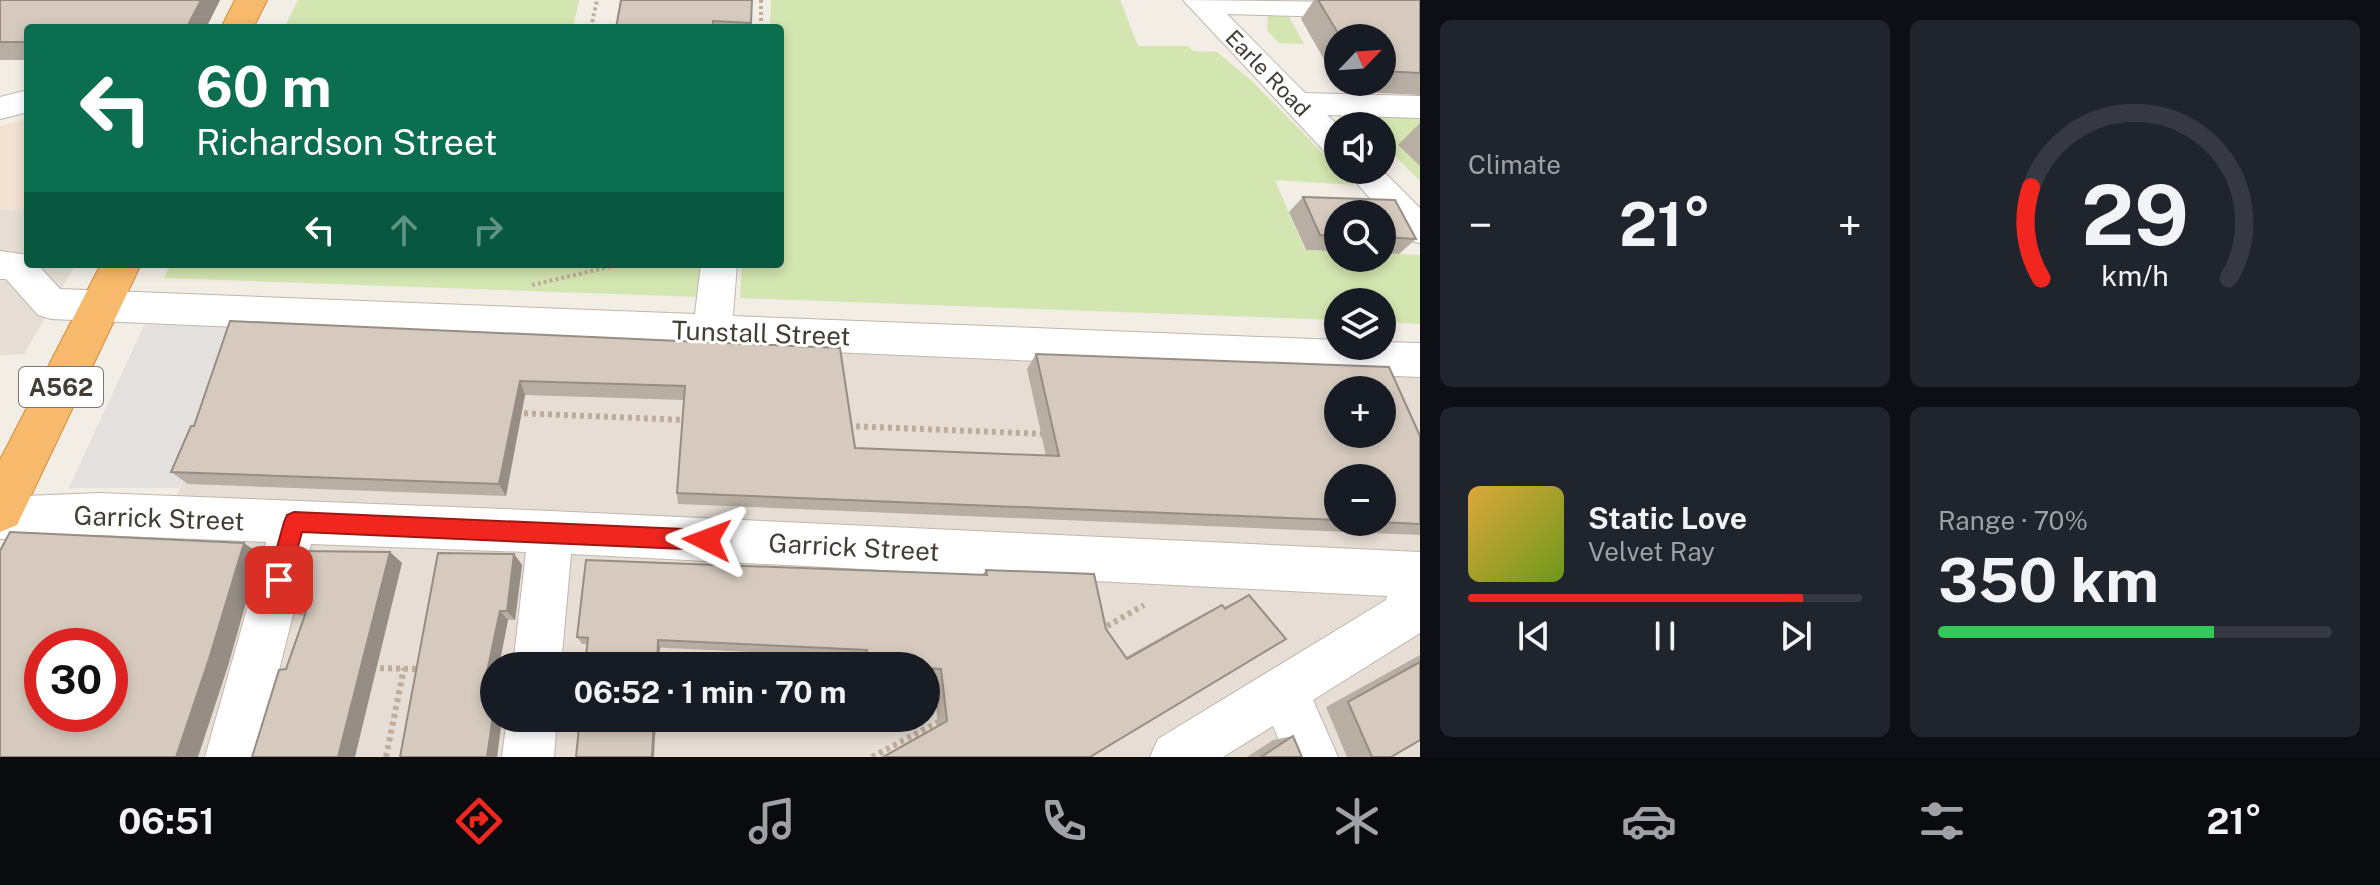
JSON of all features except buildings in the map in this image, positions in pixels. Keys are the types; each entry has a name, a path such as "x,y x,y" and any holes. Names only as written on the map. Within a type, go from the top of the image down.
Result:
{"highway":[{"path":"239,24 251,0"},
{"name":"A562","path":"0,509 119,268"}],"street":[{"path":"1200,3 1335,8"},
{"name":"Earle Road","path":"1200,3 1324,130"},
{"path":"0,108 24,102"},
{"path":"1298,103 1420,107"},
{"path":"1376,184 1420,230"},
{"name":"Tunstall Street","path":"0,265 15,265 51,304 1420,360"},
{"path":"712,331 719,268"},
{"name":"Garrick Street","path":"0,518 99,514 551,532 1419,575"},
{"path":"231,757 294,522"},
{"path":"538,652 551,532"},
{"path":"1176,757 1404,616 1419,575"},
{"path":"1283,690 1312,757"},
{"path":"528,757 531,732"}],"path":[{"path":"592,24 597,0"},
{"path":"761,0 761,24"},
{"path":"522,324 530,285 604,268"},
{"path":"501,412 691,420"},
{"path":"834,425 1056,434"},
{"path":"1086,639 1153,600 1145,562"},
{"path":"358,668 434,669"},
{"path":"386,757 404,668"},
{"path":"940,697 953,698"},
{"path":"872,757 953,714"}],"shaded area":[{"path":"24,120 24,209 0,210 0,126"},
{"path":"24,209 24,268 74,268 24,354 0,355 0,210"},
{"path":"243,324 1420,368 1420,757 79,757 97,732 128,732 128,632 168,530 176,499"},
{"path":"144,325 241,326 179,488 69,488"}],"green space":[{"path":"298,0 579,0 574,24 286,24"},
{"path":"771,0 1120,0 1138,46 1188,46 1193,51 1217,52 1253,82 1324,154 1324,183 1275,180 1305,250 1324,251 1324,272 1396,272 1396,254 1420,255 1420,324 1396,323 1396,288 1324,288 1324,319 740,298 742,268 784,268 784,24 770,24"},
{"path":"1268,15 1289,17 1304,44 1279,43 1267,30"},
{"path":"1396,117 1420,117 1420,140 1399,146 1420,166 1420,181 1396,157"},
{"path":"169,268 702,268 701,297 164,278"}],"route":[{"path":"279,580 294,522 707,540"}]}
